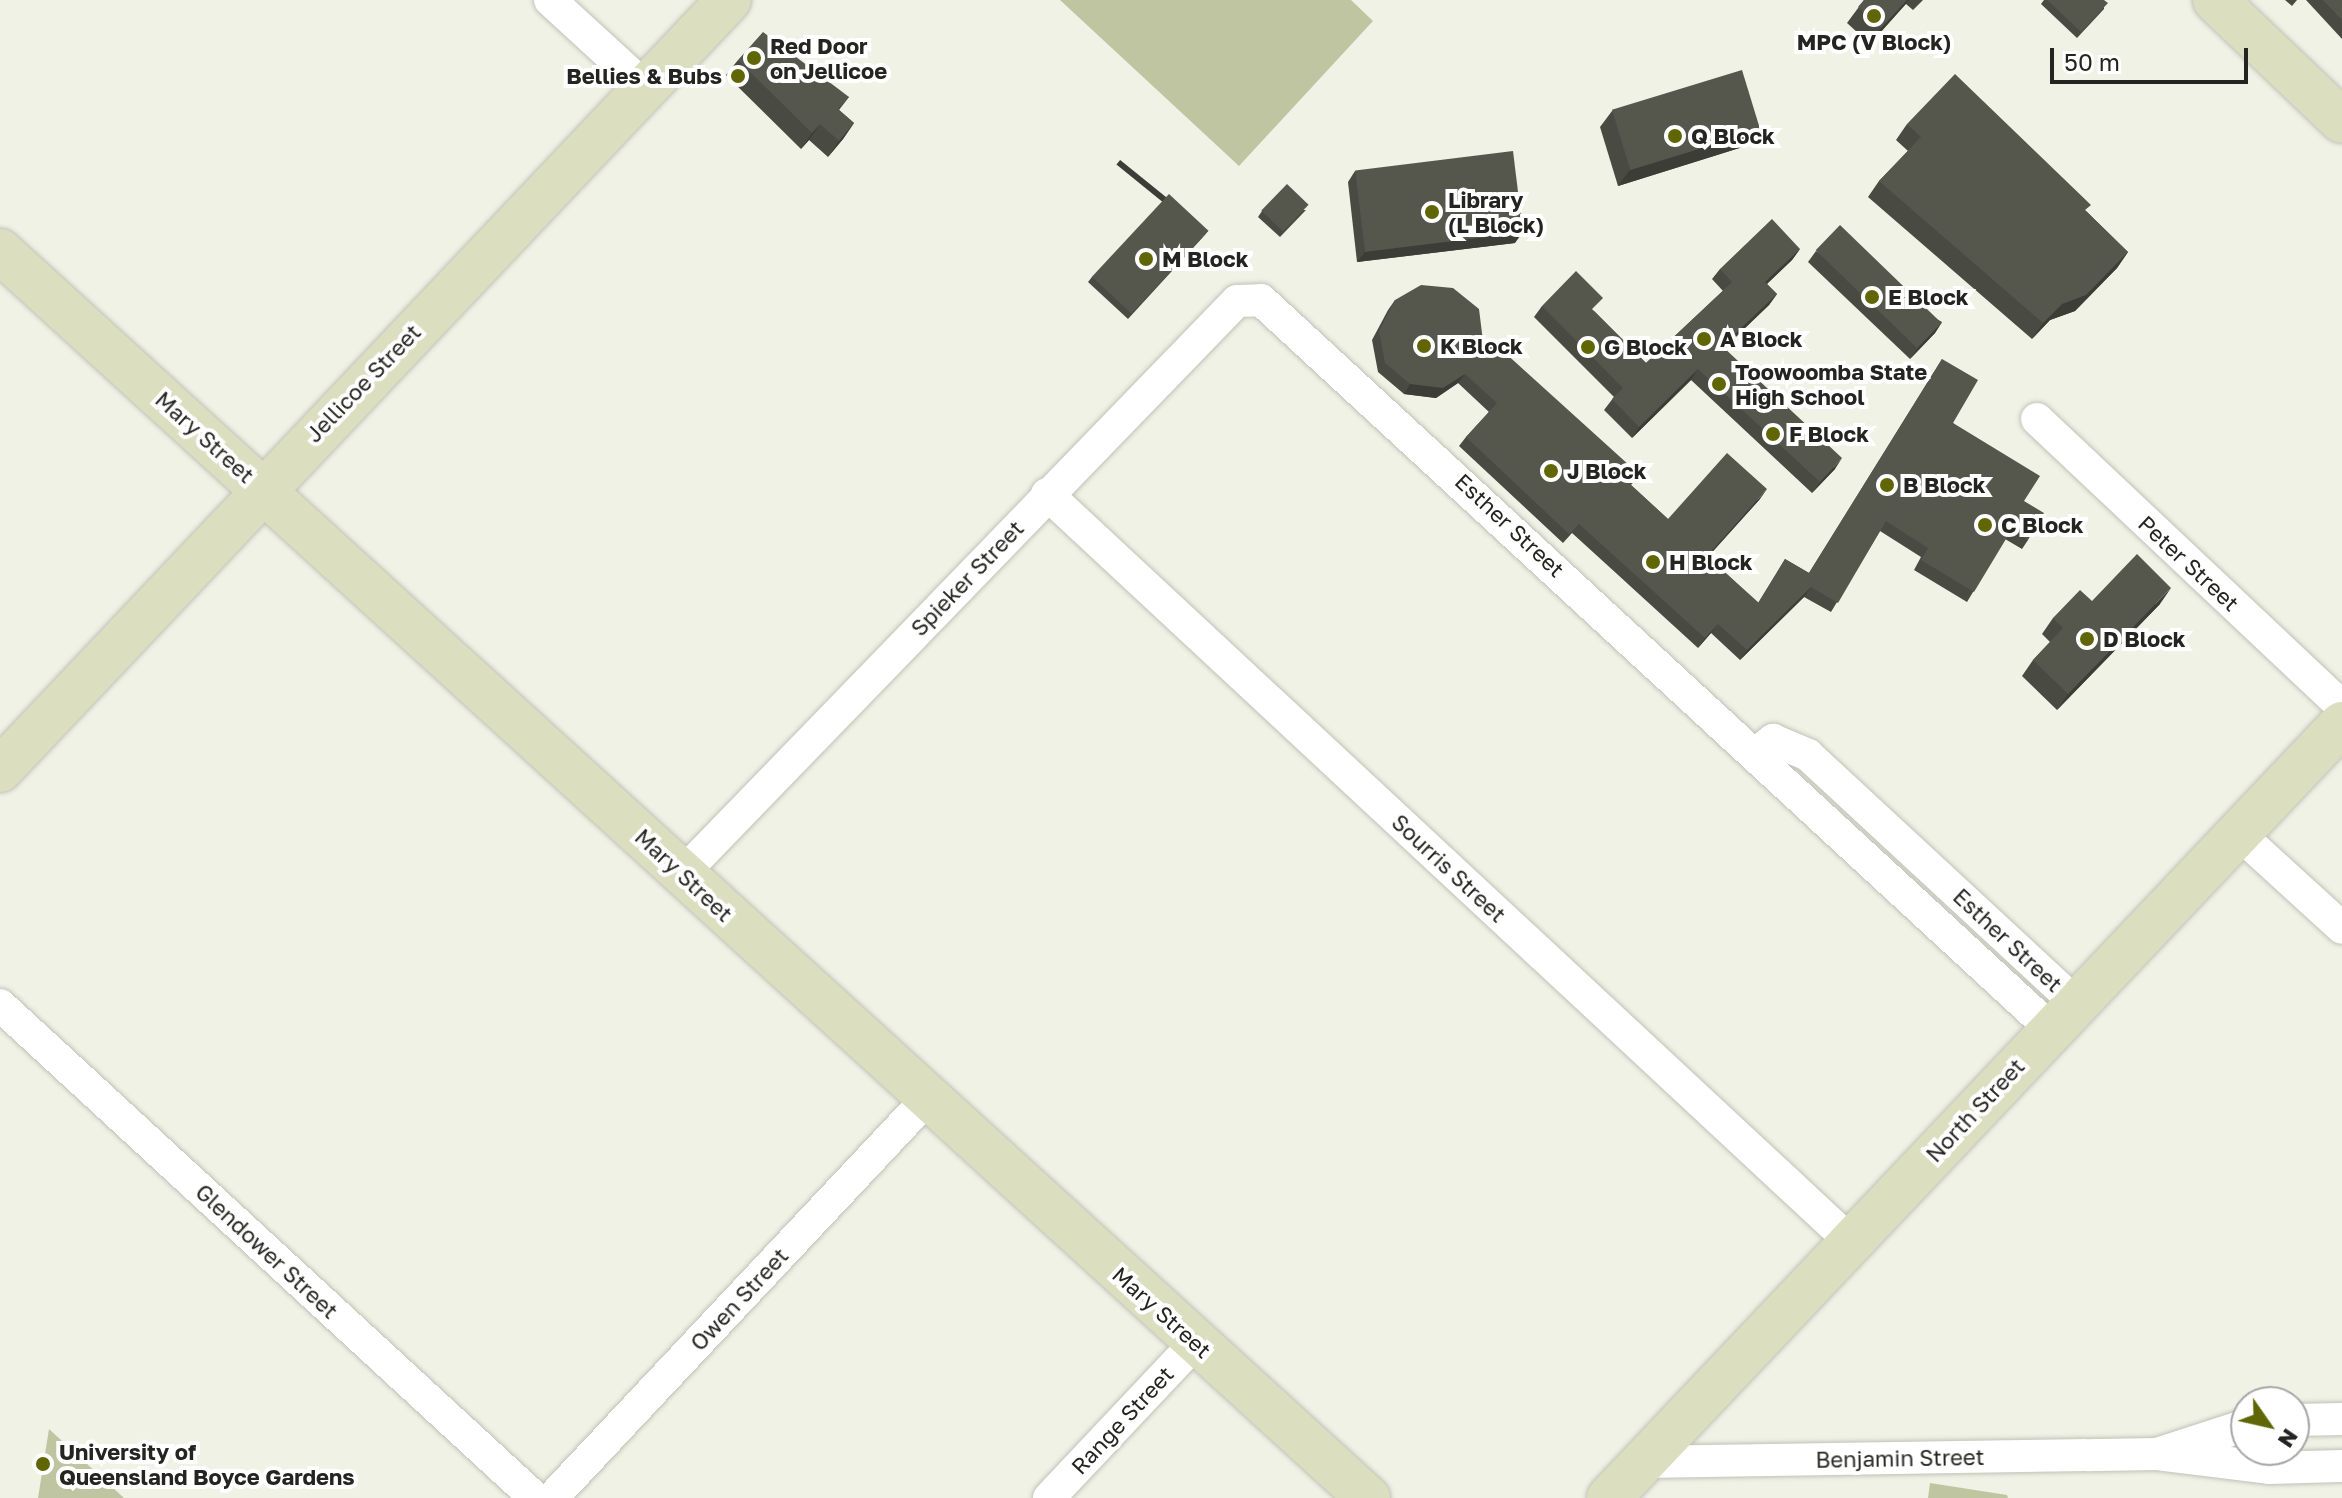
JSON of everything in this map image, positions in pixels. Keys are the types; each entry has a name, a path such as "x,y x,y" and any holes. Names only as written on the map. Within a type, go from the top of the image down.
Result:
{"street":[{"path":"550,0 646,88"},
{"name":"Jellicoe Street","path":"0,770 261,489 729,0"},
{"path":"2215,0 2342,121"},
{"name":"Mary Street","path":"0,251 683,873 926,1100 1368,1498"},
{"name":"Spieker Street","path":"683,873 1237,301 1261,300"},
{"name":"Esther Street","path":"1261,300 1757,753 1773,740 1808,755 2063,1016"},
{"name":"Peter Street","path":"2037,419 2342,706"},
{"name":"Sourris Street","path":"1047,494 1851,1242"},
{"name":"North Street","path":"1609,1498 2342,724"},
{"path":"2237,832 2342,928"},
{"name":"Glendower Street","path":"0,1005 535,1498"},
{"name":"Owen Street","path":"552,1498 926,1100"},
{"name":"Range Street","path":"1049,1498 1196,1342"},
{"path":"2310,1420 2342,1419"},
{"name":"Benjamin Street","path":"2157,1454 2230,1430"},
{"name":"Benjamin Street","path":"1643,1462 2157,1454 2242,1466 2342,1466"}],"green space":[{"path":"1060,0 1351,0 1373,21 1239,166"},
{"path":"49,1429 124,1498 38,1498"},
{"path":"1930,1483 2007,1495 2008,1498 1928,1498"}],"building":[{"path":"1864,0 1907,0 1881,28 1858,7"},
{"path":"2047,0 2104,0 2108,3 2081,32"},
{"path":"2323,0 2342,0 2342,20"},
{"path":"763,32 849,97 838,109 854,123 839,141 820,124 812,133 738,60"},
{"name":"Q Block","path":"1742,70 1760,130 1630,170 1612,110"},
{"path":"1955,74 2091,205 2085,210 2128,252 2086,295 2062,304 2043,323 1879,181 1921,137 1907,124"},
{"name":"Library (L Block)","path":"1513,151 1523,232 1365,252 1355,170"},
{"path":"1287,184 1309,205 1283,231 1261,211"},
{"name":"M Block","path":"1169,194 1208,231 1131,313 1092,277"},
{"path":"1772,219 1800,249 1765,282 1777,294 1722,346 1842,458 1820,482 1698,369 1639,427 1612,399 1623,388 1542,306 1576,271 1603,298 1592,309 1646,363 1732,282 1720,269"},
{"name":"E Block","path":"1840,225 1941,323 1917,348 1816,250"},
{"path":"1421,285 1453,288 1479,309 1483,341 1503,351 1640,475 1631,485 1668,519 1727,453 1767,489 1707,556 1759,603 1785,559 1809,573 1942,359 1978,380 1953,423 2040,476 2024,501 2044,513 2028,540 2012,529 1974,592 1921,560 1928,548 1886,521 1838,603 1811,587 1747,650 1718,624 1705,638 1579,524 1569,534 1466,437 1497,403 1465,374 1443,388 1410,384 1385,363 1379,331 1395,300"},
{"name":"D Block","path":"2137,554 2171,588 2068,694 2033,660 2063,628 2053,618 2080,590 2092,601"}],"place":[{"name":"MPC (V Block)","path":"1874,16"},
{"name":"Red Door on Jellicoe","path":"754,58"},
{"name":"Bellies & Bubs","path":"738,76"},
{"name":"Q Block","path":"1675,136"},
{"name":"Library (L Block)","path":"1432,212"},
{"name":"M Block","path":"1146,259"},
{"name":"E Block","path":"1872,297"},
{"name":"A Block","path":"1704,339"},
{"name":"K Block","path":"1424,346"},
{"name":"G Block","path":"1588,347"},
{"name":"Toowoomba State High School","path":"1719,384"},
{"name":"F Block","path":"1773,434"},
{"name":"J Block","path":"1551,471"},
{"name":"B Block","path":"1887,485"},
{"name":"C Block","path":"1985,525"},
{"name":"H Block","path":"1653,562"},
{"name":"D Block","path":"2087,639"},
{"name":"University of Queensland Boyce Gardens","path":"43,1464"}]}
